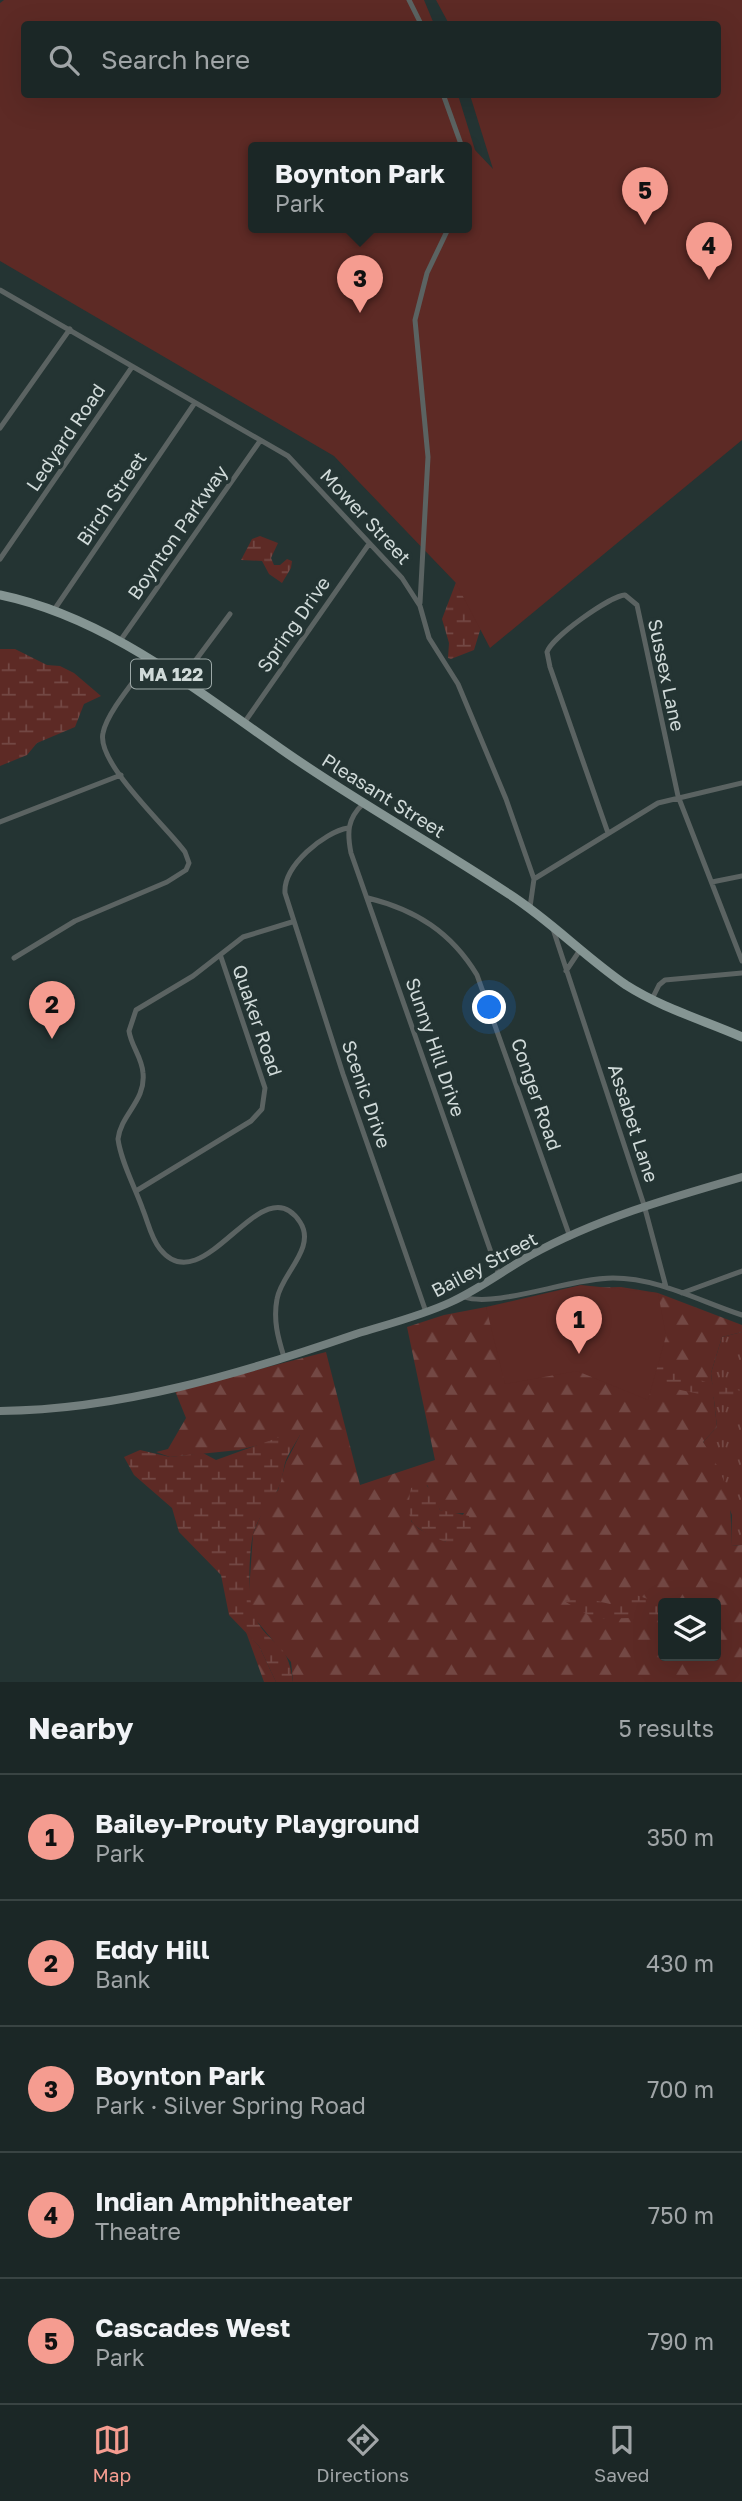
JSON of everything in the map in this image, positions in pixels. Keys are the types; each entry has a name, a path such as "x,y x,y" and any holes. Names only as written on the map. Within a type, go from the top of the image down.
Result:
{"main road":[{"name":"Pleasant Street","path":"0,595 54,610 120,641 363,804 530,907 580,950 652,999 742,1037"}],"street":[{"path":"409,0 420,21"},
{"path":"444,98 460,142"},
{"path":"420,606 428,457 415,320 427,273 446,233"},
{"path":"0,302 3,292"},
{"name":"Mower Street","path":"3,292 301,467 402,579 420,606 426,632 457,684 477,728 534,879 530,907"},
{"path":"0,428 70,329"},
{"name":"Ledyard Road","path":"0,559 132,367"},
{"name":"Birch Street","path":"54,610 194,404"},
{"name":"Boynton Parkway","path":"120,641 260,441"},
{"name":"Spring Drive","path":"244,723 369,544"},
{"name":"Sussex Lane","path":"608,833 547,655 553,641 618,595 630,596 638,607 678,796 742,961"},
{"path":"181,680 230,614"},
{"path":"14,958 75,921 181,875 188,866 185,852 121,775 105,751 103,733 150,659"},
{"path":"0,822 121,775"},
{"path":"534,879 649,808 678,796 742,783"},
{"path":"348,828 350,819 363,804"},
{"name":"Scenic Drive","path":"348,828 333,831 303,857 285,884 292,922 426,1312"},
{"name":"Sunny Hill Drive","path":"348,828 351,853 499,1275"},
{"path":"712,882 742,876"},
{"name":"Conger Road","path":"368,898 422,917 454,943 472,967 494,1016 570,1237"},
{"path":"284,1357 276,1328 276,1306 284,1278 304,1244 303,1229 295,1216 282,1209 262,1210 231,1238 202,1257 183,1261 168,1257 158,1246 118,1139 121,1126 138,1102 143,1081 141,1061 129,1035 131,1019 142,1005 170,991 221,957 243,937 292,922"},
{"name":"Assabet Lane","path":"551,925 644,1205 666,1287"},
{"path":"564,963 572,943"},
{"path":"566,971 580,950"},
{"name":"Quaker Road","path":"136,1191 251,1121 262,1110 265,1088 221,957"},
{"path":"652,999 659,985 665,980 742,973"},
{"name":"Bailey Street","path":"0,1411 48,1408 156,1391 284,1357 426,1312 462,1296 570,1237 644,1205 742,1177"},
{"path":"682,1293 742,1271"},
{"path":"462,1296 489,1301 566,1282 629,1278 666,1287 742,1315"}],"green space":[{"path":"4,0 424,0 433,21 21,21 21,98 459,98 475,150 493,169 471,98 721,98 721,21 447,21 436,0 742,0 742,440 490,648 456,583 334,456 0,261 0,3"},
{"path":"260,536 278,543 271,558 274,565 280,565 287,559 292,561 282,583 269,574 262,561 241,560 252,539"},
{"path":"458,577 482,624 474,650 451,659 448,658 449,643 442,619"},
{"path":"0,649 15,649 47,665 60,666 74,673 101,696 84,704 75,727 37,743 27,755 0,766"},
{"path":"581,1285 658,1293 666,1336 648,1400 577,1371 505,1384 486,1307"},
{"path":"621,1287 658,1293 742,1325 742,1332 722,1337 711,1373 717,1427 703,1442 724,1480 727,1491 731,1516 731,1546 742,1545 742,1682 293,1682 291,1662 255,1619 250,1607 249,1592 253,1534 265,1505 278,1490 286,1462 300,1435 239,1450 170,1457 156,1452 168,1449 186,1418 175,1391 326,1352 360,1485 435,1460 407,1327 444,1315 486,1307 504,1347 583,1288","holes":["427,1485 440,1510 450,1514 464,1513 446,1542 419,1529 411,1521"]},
{"path":"742,1332 742,1545 731,1546 732,1515 703,1442 717,1427 711,1373 722,1337"},
{"path":"657,1355 697,1379 742,1391 742,1403 638,1381"},
{"path":"291,1433 300,1435 286,1460 278,1489 256,1525 250,1560 250,1598 254,1615 260,1626 282,1650 291,1668 293,1682 276,1682 259,1646 229,1615 221,1575 179,1532 172,1508 134,1475 124,1457 140,1450 170,1457 203,1453 216,1460"},
{"path":"425,1484 433,1492 440,1510 469,1516 472,1535 462,1543 440,1540 415,1526 410,1519 411,1488"},
{"path":"636,1595 658,1602 658,1617 595,1619 564,1601 581,1597 610,1604"},
{"path":"246,1632 259,1646 276,1682 264,1682"}],"place":[{"name":"Cascades West","path":"645,225"},
{"name":"Indian Amphitheater","path":"709,280"},
{"name":"Boynton Park","path":"360,313"},
{"name":"Eddy Hill","path":"52,1039"},
{"name":"Bailey-Prouty Playground","path":"579,1354"}]}
